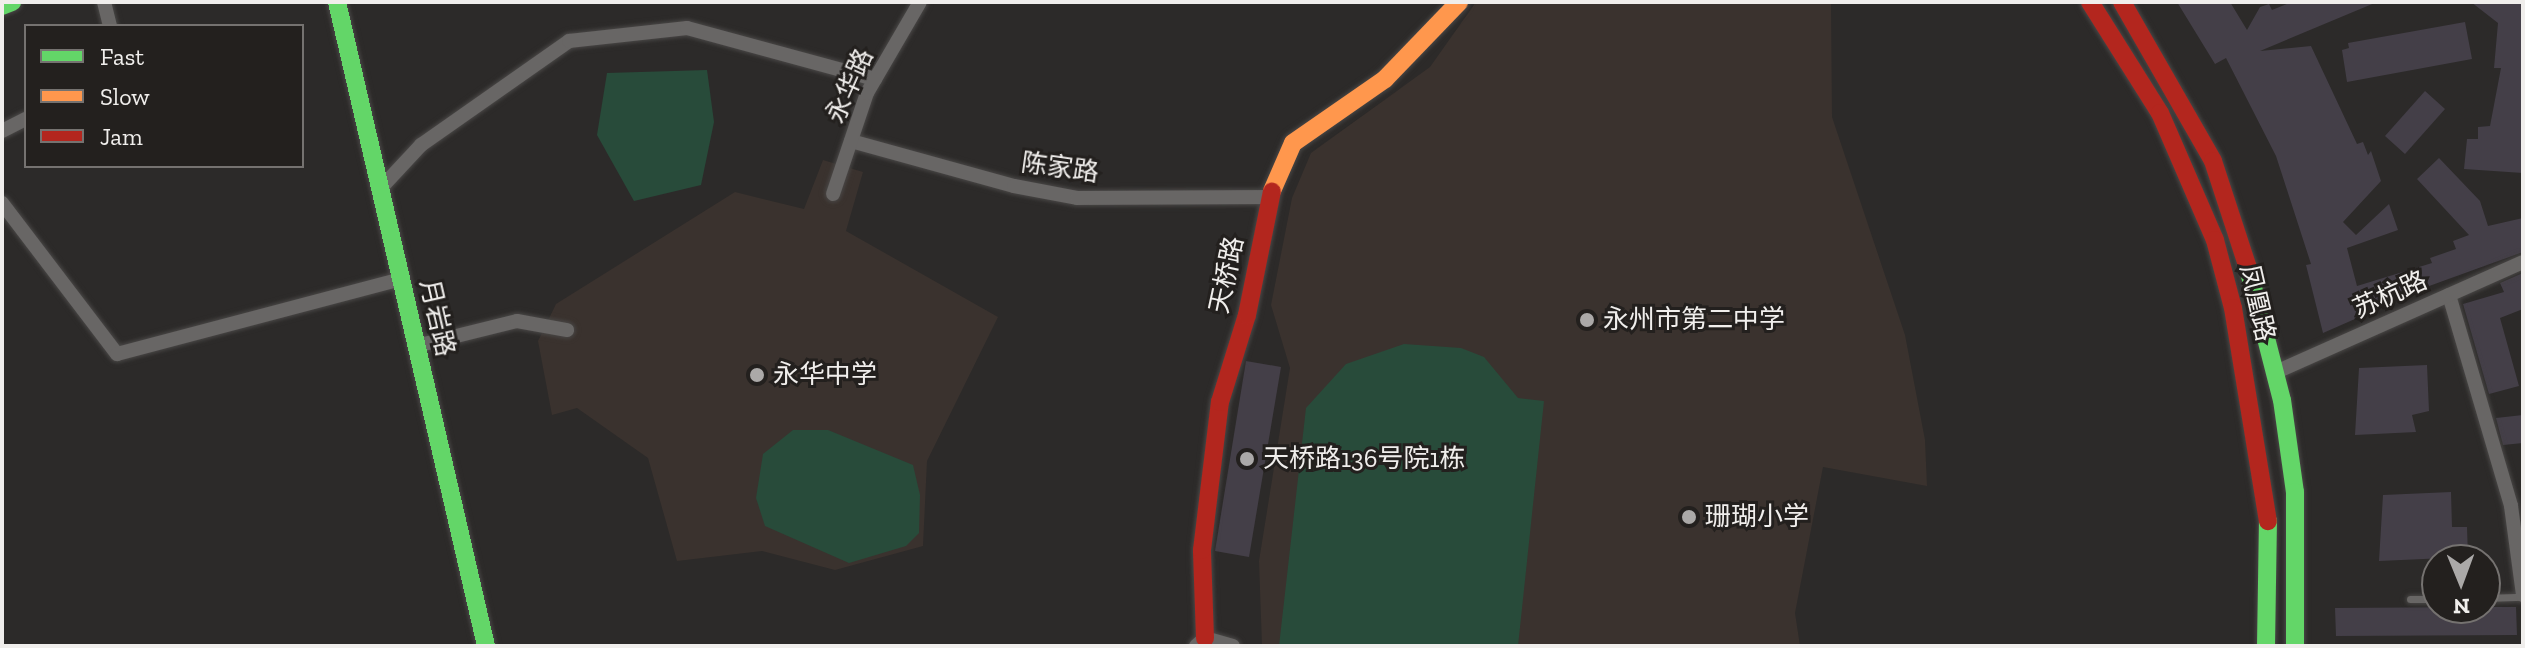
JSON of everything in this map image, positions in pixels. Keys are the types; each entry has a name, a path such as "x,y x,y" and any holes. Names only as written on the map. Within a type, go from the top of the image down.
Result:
{"street":[{"path":"2,6 12,2"},
{"path":"104,2 110,24"},
{"name":"月岩路","path":"337,2 486,646"},
{"name":"永华路","path":"833,194 875,79 920,2"},
{"name":"天桥路","path":"1201,642 1202,550 1220,402 1247,315 1269,197 1293,143 1385,79 1459,2"},
{"name":"凤凰路","path":"2090,2 2160,113 2215,240 2233,308 2266,496 2271,549 2266,646"},
{"name":"凤凰路","path":"2122,2 2213,161 2238,225 2276,372 2295,492 2295,646"},
{"path":"380,189 421,145 569,41 687,28 875,79"},
{"path":"2,131 24,120"},
{"name":"陈家路","path":"851,141 1014,186 1077,198 1269,197"},
{"path":"2,203 117,354 401,279"},
{"name":"苏杭路","path":"2276,372 2523,262"},
{"path":"2449,295 2511,506 2523,596"},
{"path":"416,346 517,321 567,330"},
{"path":"1201,642 1233,646"}],"lane":[{"path":"2501,597 2523,596"},
{"path":"2410,599 2421,599"}],"shaded area":[{"name":"永州市第二中学","path":"1476,2 1831,2 1832,117 1905,335 1925,440 1927,486 1823,467 1795,613 1800,646 1262,646 1259,561 1290,368 1271,305 1292,198 1311,153 1430,67"},
{"name":"永华中学","path":"823,160 863,172 846,231 998,317 927,461 923,546 835,570 762,551 677,561 648,458 577,408 552,415 538,341 556,304 735,192 804,209"}],"green space":[{"path":"707,70 714,122 701,185 634,201 597,135 607,73"},
{"path":"1404,344 1461,348 1484,357 1518,398 1544,401 1518,646 1279,646 1306,408 1346,364"},
{"path":"793,430 828,430 913,465 920,495 919,533 906,546 849,563 765,526 756,498 763,454"}],"building":[{"path":"2177,2 2230,2 2247,30 2260,7 2269,4 2272,10 2292,2 2377,2 2260,51 2311,46 2357,144 2363,142 2368,155 2371,151 2381,181 2343,222 2356,235 2389,204 2398,230 2347,248 2357,286 2432,263 2430,258 2456,249 2453,241 2469,235 2417,179 2439,158 2480,201 2488,226 2523,218 2523,252 2363,310 2364,315 2323,333 2306,265 2311,264 2276,156 2226,58 2215,64"},
{"path":"2471,2 2523,2 2523,173 2464,169 2467,139 2478,139 2478,127 2490,126 2501,68 2494,68 2498,23"},
{"path":"2465,22 2472,59 2347,82 2342,50 2349,48 2348,43"},
{"path":"2425,91 2445,109 2405,154 2385,136"},
{"path":"2523,273 2523,309 2500,318 2519,386 2489,394 2463,304 2504,292 2500,283"},
{"name":"天桥路136号院1栋","path":"1246,361 1281,367 1249,557 1215,551"},
{"path":"2427,365 2429,411 2412,415 2416,432 2355,435 2359,368"},
{"path":"2523,415 2523,443 2503,445 2496,418"},
{"path":"2451,492 2452,527 2467,527 2468,544 2421,544 2421,559 2379,561 2383,495"},
{"path":"2501,607 2516,607 2517,635 2336,636 2335,608 2421,608 2421,624 2501,624"}],"traffic: fast":[{"path":"2,6 12,2"},
{"path":"337,2 486,646"},
{"path":"2248,268 2282,400 2295,492 2295,646"},
{"path":"2266,646 2268,521"}],"traffic: slow":[{"path":"1272,191 1293,143 1385,79 1459,2"}],"traffic: jam":[{"path":"2090,2 2160,113 2215,240 2233,308 2268,521"},
{"path":"2122,2 2213,161 2248,268"},
{"path":"1205,638 1202,550 1220,402 1247,315 1272,191"}],"place":[{"name":"永州市第二中学","path":"1587,320"},
{"name":"永华中学","path":"757,375"},
{"name":"天桥路136号院1栋","path":"1247,459"},
{"name":"珊瑚小学","path":"1689,517"}]}
